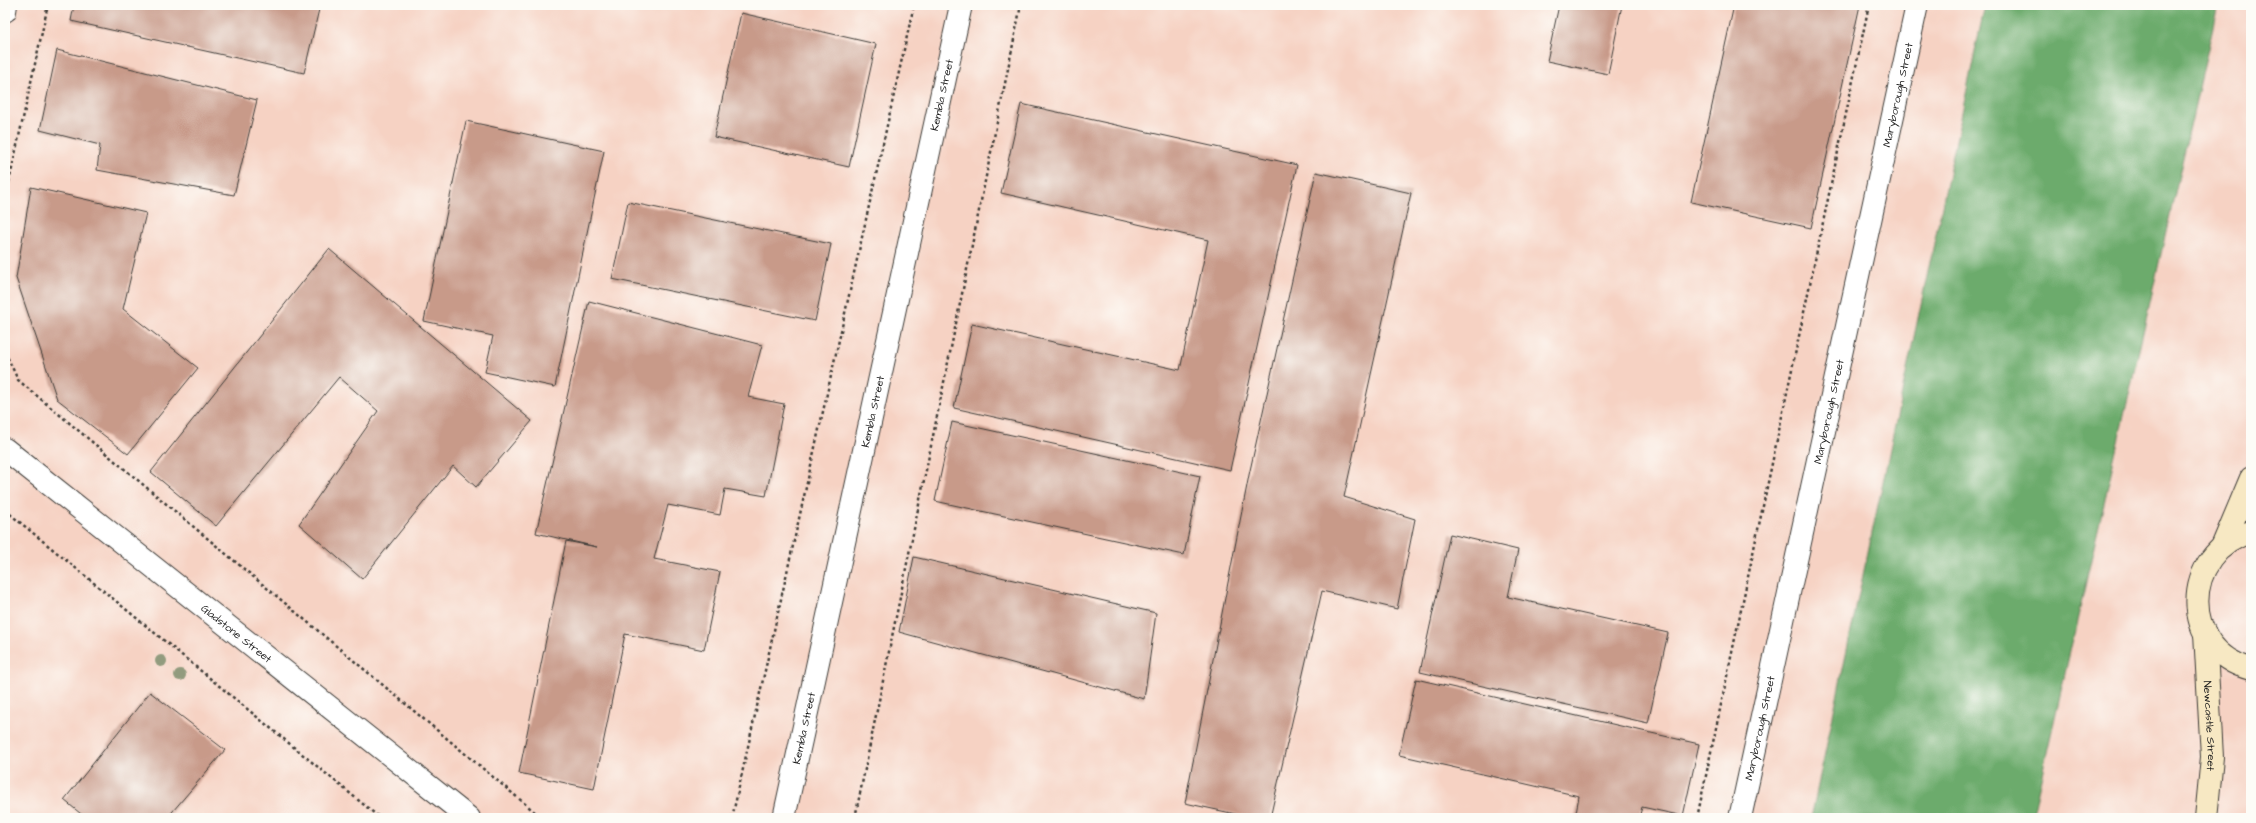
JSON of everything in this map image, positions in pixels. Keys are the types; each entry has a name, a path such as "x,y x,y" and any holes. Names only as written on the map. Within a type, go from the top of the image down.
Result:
{"main road":[{"name":"Newcastle Street","path":"2222,547 2251,478"},
{"name":"Newcastle Street","path":"2251,532 2231,540 2210,559 2199,584 2197,597 2199,615 2205,633 2212,644 2227,659 2251,669"},
{"name":"Newcastle Street","path":"2205,633 2212,757 2206,818"}],"street":[{"path":"5,11 6,5"},
{"name":"Kembla Street","path":"784,818 961,5"},
{"name":"Maryborough Street","path":"1740,818 1917,5"},
{"name":"Gladstone Street","path":"7,448 468,818"}],"path":[{"path":"5,200 48,5"},
{"path":"732,818 914,5"},
{"path":"855,818 1021,5"},
{"path":"1697,818 1869,5"},
{"path":"5,352 18,380 542,818"},
{"path":"5,510 380,818"}],"shaded area":[{"path":"5,5 2251,5 2251,818 5,818"}],"green space":[{"path":"1985,5 2218,5 2032,818 1811,818"}],"building":[{"path":"74,5 320,5 304,73 71,21"},
{"path":"1559,5 1622,5 1608,74 1547,61"},
{"path":"1734,5 1860,5 1811,228 1691,202"},
{"path":"741,13 876,44 849,167 714,137"},
{"path":"57,50 257,100 234,195 97,170 100,145 40,130"},
{"path":"1021,104 1297,165 1230,470 954,408 972,324 1180,370 1208,240 1001,193"},
{"path":"466,121 604,151 555,387 485,372 493,336 424,321"},
{"path":"1316,172 1411,193 1344,497 1415,519 1397,609 1322,591 1270,818 1254,818 1185,803 1249,475"},
{"path":"31,187 146,213 123,309 198,368 128,454 57,399 16,278"},
{"path":"628,202 831,244 815,321 612,279"},
{"path":"329,249 532,421 476,487 453,466 362,579 299,524 378,411 339,377 216,526 151,472"},
{"path":"589,301 762,345 748,397 784,404 766,496 725,489 720,515 668,505 654,559 720,572 704,650 625,634 594,789 519,773 566,541 597,547 536,533"},
{"path":"952,422 1200,476 1184,555 935,501"},
{"path":"1450,534 1518,550 1508,597 1668,633 1648,723 1420,672"},
{"path":"914,557 1156,613 1144,699 899,632"},
{"path":"1416,679 1699,744 1683,816 1642,807 1639,818 1575,818 1579,796 1399,755"},
{"path":"150,692 225,750 167,818 86,818 64,800"}]}
